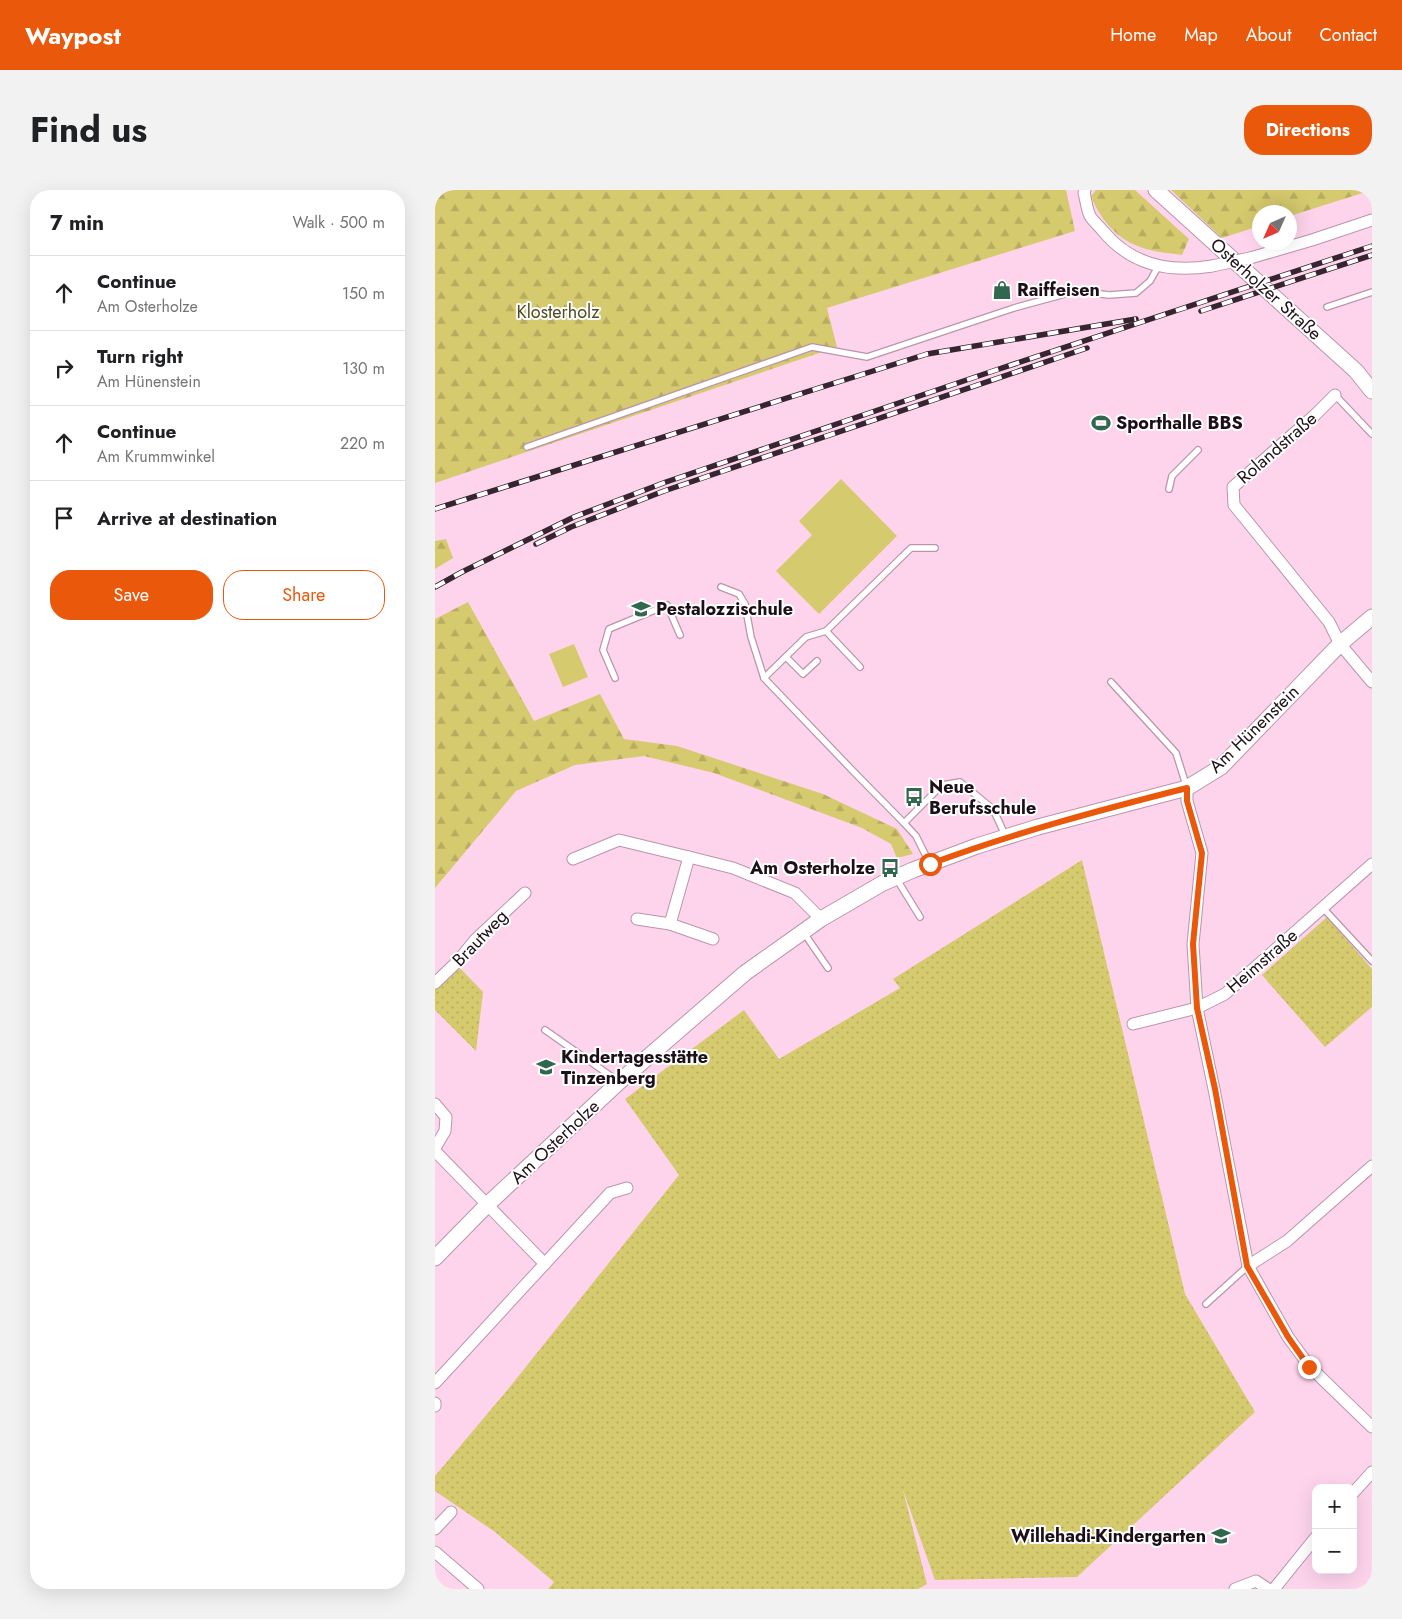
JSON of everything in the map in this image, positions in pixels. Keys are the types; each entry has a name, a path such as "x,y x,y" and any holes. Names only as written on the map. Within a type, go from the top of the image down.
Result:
{"street":[{"path":"1085,190 1084,193 1090,216 1111,241 1131,256 1159,265 1184,269 1212,266 1249,258 1372,220"},
{"name":"Osterholzer Straße","path":"1156,190 1349,364 1372,391"},
{"name":"Rolandstraße","path":"1335,395 1233,487 1234,506 1329,622 1340,644"},
{"name":"Am Hünenstein","path":"1187,788 1221,767 1340,644 1372,617"},
{"path":"1340,644 1372,682"},
{"path":"1187,788 1187,801 1202,853 1193,944 1197,1008 1215,1089 1247,1266 1288,1337 1309,1367 1372,1426"},
{"name":"Am Osterholze","path":"435,1258 488,1204 619,1082 745,972 821,919 896,878 930,864 1006,837 1187,788"},
{"path":"573,859 619,840 733,868 795,893 821,919"},
{"path":"670,924 689,857"},
{"name":"Heimstraße","path":"1133,1024 1197,1008 1225,994 1323,908 1371,869"},
{"name":"Brautweg","path":"435,983 458,961 475,940 525,893"},
{"path":"637,919 670,924 713,939"},
{"path":"435,1104 446,1117 445,1131 435,1149 545,1264"},
{"path":"1247,1266 1287,1241 1372,1166"},
{"path":"435,1382 610,1193 627,1188"},
{"path":"1357,1489 1371,1473"},
{"path":"435,1529 451,1512"},
{"path":"1274,1589 1312,1542"},
{"path":"435,1552 478,1589"},
{"path":"1235,1589 1256,1581 1267,1589"}],"lane":[{"path":"527,447 812,347 867,358 1015,308 1076,291 1109,295 1136,293 1149,281 1159,265"},
{"path":"1327,307 1372,292"},
{"name":"Rolandstraße","path":"1335,395 1372,434"},
{"path":"1169,489 1172,476 1198,450"},
{"path":"764,678 806,637 826,632 911,548 935,548"},
{"path":"721,587 739,594 745,604 751,637 764,678 916,836 930,864"},
{"path":"615,678 603,650 609,630 667,605 680,635"},
{"path":"826,632 860,667"},
{"path":"786,656 803,674 817,661"},
{"path":"1111,682 1176,753 1187,788"},
{"path":"904,823 942,785 960,782 993,810 1006,837"},
{"path":"896,878 920,917"},
{"path":"1323,908 1372,961"},
{"path":"803,931 828,968"},
{"path":"545,1030 619,1082"},
{"path":"1206,1304 1247,1266"}],"green space":[{"name":"Klosterholz","path":"435,190 1066,190 1075,231 827,308 837,347 435,483"},
{"path":"1096,190 1135,190 1189,239 1182,255 1145,249 1124,239 1110,227 1099,213 1091,196"},
{"path":"1171,190 1372,190 1297,214 1297,205 1252,205 1252,228 1222,238"},
{"path":"841,479 897,536 819,614 776,571 812,535 799,521"},
{"path":"446,539 453,558 435,569 435,541"},
{"path":"468,602 534,721 600,694 624,739 677,746 823,794 897,829 913,854 897,858 891,844 862,828 714,773 644,756 575,765 516,791 435,888 435,619"},
{"path":"574,644 588,677 563,687 549,654"},
{"path":"1082,860 1185,1294 1255,1412 1077,1577 935,1580 903,1490 927,1584 918,1589 548,1589 554,1582 495,1532 435,1491 435,1476 509,1388 679,1175 625,1099 744,1010 779,1059 900,988 893,979"},
{"path":"1327,917 1372,969 1372,1007 1325,1047 1262,975"},
{"path":"458,966 483,992 476,1051 435,1010 435,989"}],"railway":[{"path":"435,587 574,517 666,482 996,370 1372,246"},
{"path":"1201,311 1372,255"},
{"path":"435,509 927,354 1136,319"},
{"path":"536,544 571,527 664,491 1087,348"}],"place":[{"name":"Raiffeisen","path":"1002,290"},
{"name":"Sporthalle BBS","path":"1101,423"},
{"name":"Pestalozzischule","path":"641,609"},
{"name":"Neue Berufsschule","path":"914,797"},
{"name":"Am Osterholze","path":"890,868"},
{"name":"Kindertagesstätte Tinzenberg","path":"546,1067"},
{"name":"Willehadi-Kindergarten","path":"1221,1536"}],"route":[{"path":"930,864 977,846 1038,827 1187,788 1187,801 1202,853 1193,944 1197,1008 1215,1089 1247,1266 1288,1337 1309,1367"}]}
